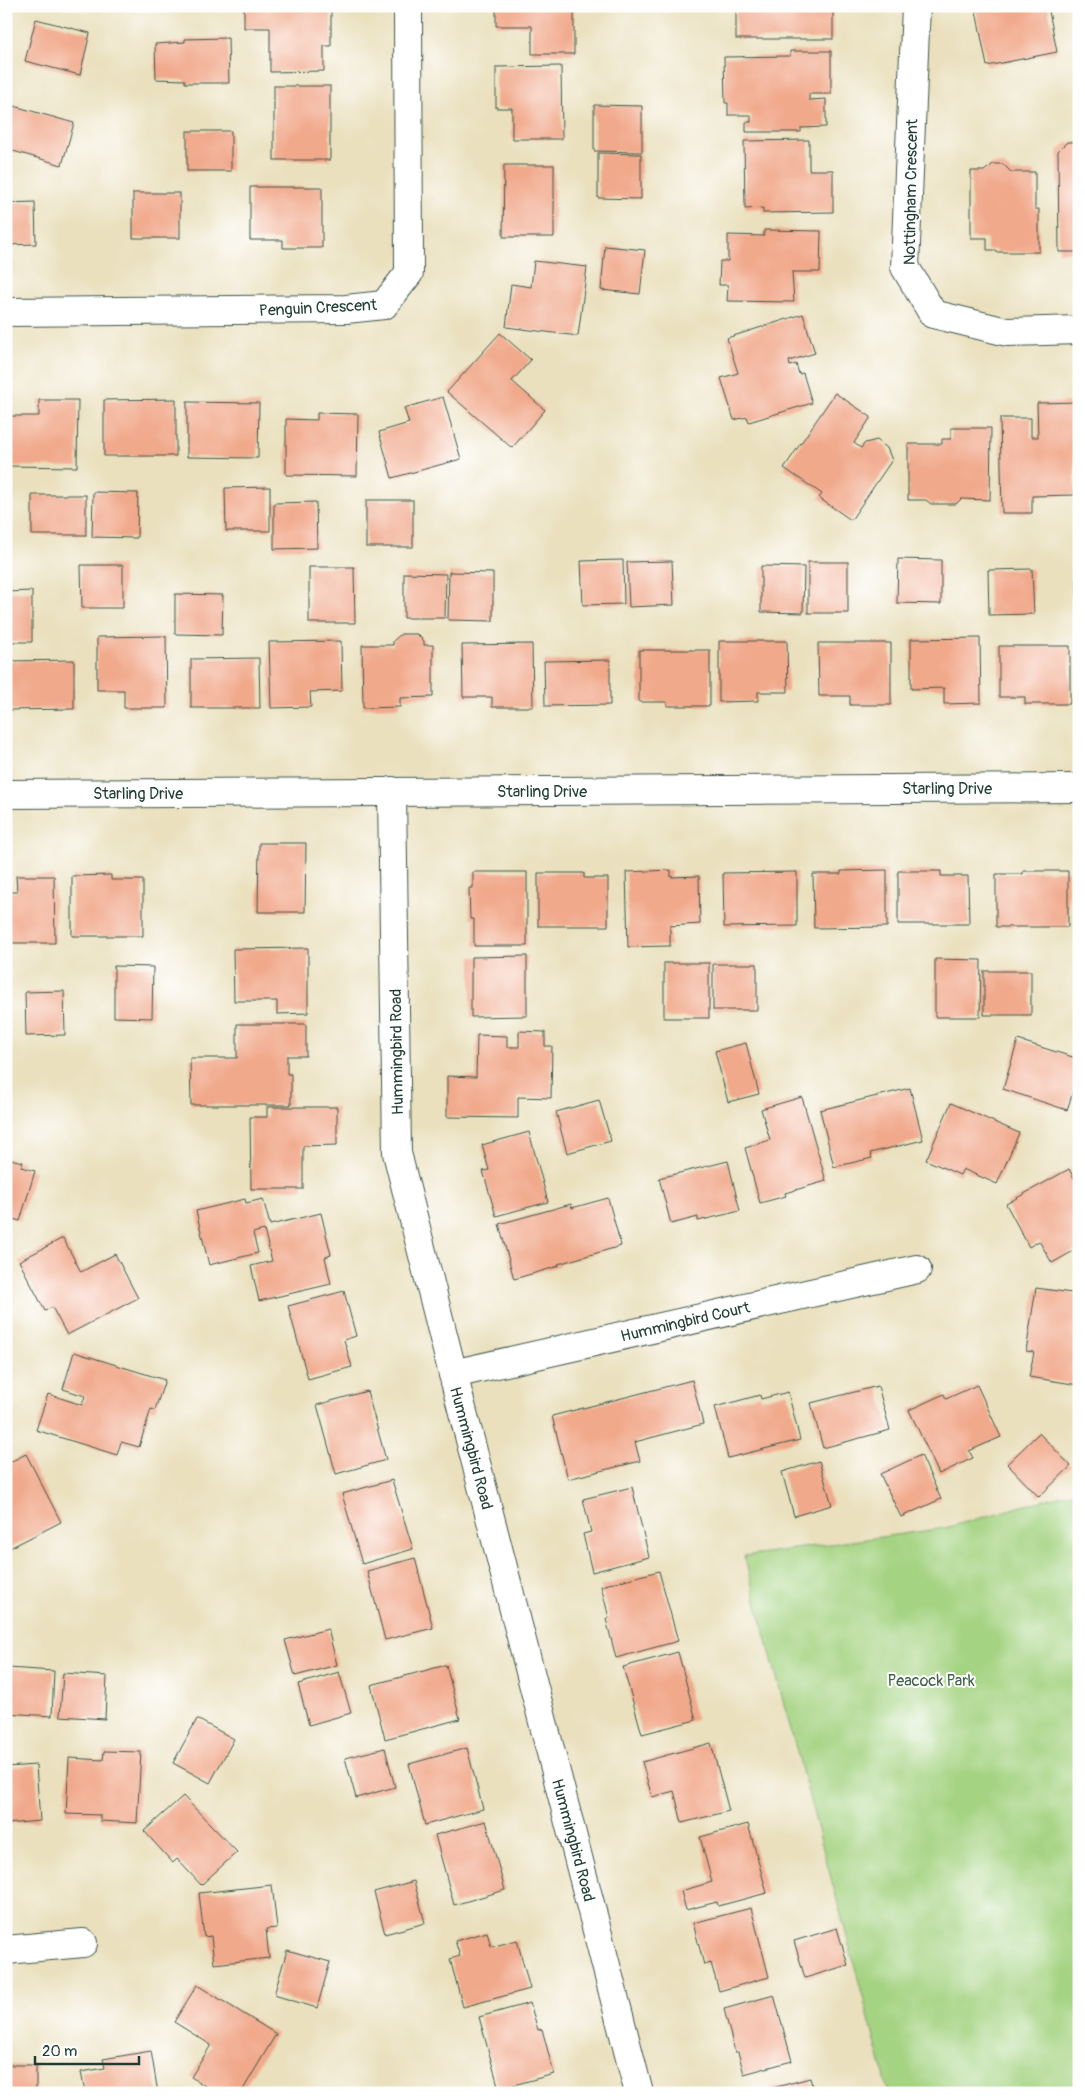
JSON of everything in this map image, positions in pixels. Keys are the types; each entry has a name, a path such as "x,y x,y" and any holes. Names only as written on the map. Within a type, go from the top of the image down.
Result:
{"street":[{"name":"Penguin Crescent","path":"6,312 346,309 384,305 408,273 408,6"},
{"name":"Nottingham Crescent","path":"916,6 905,268 933,314 1007,332 1079,330"},
{"name":"Starling Drive","path":"6,794 1079,788"},
{"name":"Hummingbird Road","path":"392,791 398,1153 453,1374 639,2093"},
{"name":"Hummingbird Court","path":"453,1374 917,1269"},
{"path":"6,1950 83,1943"}],"green space":[{"name":"Peacock Park","path":"1079,1490 1079,2093 889,2093 744,1556 945,1528"}],"building":[{"path":"244,6 331,6 331,46 324,46 324,71 270,72 270,28 244,28"},
{"path":"496,6 574,6 574,54 532,54 532,26 496,26"},
{"path":"736,6 833,6 833,39 736,39"},
{"path":"975,6 1048,6 1057,52 987,66"},
{"path":"36,19 90,33 80,75 25,61"},
{"path":"228,38 229,83 185,83 185,80 156,79 155,44 185,42 185,39"},
{"path":"790,51 831,51 831,94 809,94 809,100 826,99 826,127 801,128 801,132 746,132 746,122 751,122 751,115 728,115 728,103 725,103 724,57 790,56"},
{"path":"561,66 562,139 512,139 512,108 496,108 496,67"},
{"path":"274,86 330,86 330,160 274,160"},
{"path":"594,105 642,106 642,152 594,151"},
{"path":"14,106 74,123 62,165 6,149 6,134"},
{"path":"187,131 231,131 231,171 187,171"},
{"path":"809,140 809,170 833,170 833,212 763,213 763,208 745,209 744,141"},
{"path":"1067,142 1079,142 1079,252 1059,252 1058,151"},
{"path":"598,153 641,154 641,199 598,198"},
{"path":"993,164 1003,164 1011,172 1035,172 1035,209 1039,209 1039,252 996,252 996,250 987,250 987,238 971,238 971,171 984,171"},
{"path":"504,165 554,165 554,237 503,237"},
{"path":"250,187 322,187 322,248 283,248 283,240 250,240"},
{"path":"133,193 180,193 180,238 133,238"},
{"path":"35,202 36,244 6,245 6,203"},
{"path":"764,230 821,231 820,272 792,272 794,302 727,301 728,285 719,285 720,261 728,261 728,235 764,236"},
{"path":"605,246 645,250 640,294 601,290"},
{"path":"534,261 587,267 578,336 506,327 511,284 531,287"},
{"path":"803,314 815,353 789,361 790,366 796,364 799,374 803,373 812,403 749,422 747,417 734,420 721,378 738,373 727,338"},
{"path":"500,333 531,360 512,381 545,410 512,448 447,392"},
{"path":"835,393 871,417 854,443 861,448 865,443 877,440 887,448 892,460 851,520 819,498 822,494 784,468"},
{"path":"443,397 461,459 392,478 379,432 409,423 404,408"},
{"path":"176,399 176,456 104,456 104,400"},
{"path":"39,400 78,400 77,467 6,466 7,416 39,416"},
{"path":"187,402 259,403 258,458 187,457"},
{"path":"1079,402 1079,449 1075,449 1075,495 1032,496 1032,513 1002,513 1000,418 1031,418 1031,437 1038,437 1037,403"},
{"path":"317,413 358,414 357,476 286,475 286,419 317,420"},
{"path":"951,428 991,428 990,500 961,499 956,504 931,504 926,500 908,500 908,444 942,444 942,439 951,439"},
{"path":"270,487 270,531 226,531 225,488"},
{"path":"93,492 138,493 137,538 92,537"},
{"path":"32,495 86,495 86,535 32,535"},
{"path":"366,500 413,500 413,547 366,547"},
{"path":"316,502 317,548 274,549 274,503"},
{"path":"1076,558 1079,558 1079,601 1077,601"},
{"path":"898,559 941,560 941,604 897,603"},
{"path":"623,560 624,604 583,605 581,561"},
{"path":"672,561 674,605 629,607 627,562"},
{"path":"808,562 848,562 848,613 808,613"},
{"path":"81,565 123,565 123,608 82,608"},
{"path":"761,566 804,567 803,613 761,612"},
{"path":"309,567 354,567 355,623 309,623"},
{"path":"1032,569 1034,614 989,615 988,570"},
{"path":"449,572 493,573 493,621 448,620"},
{"path":"404,573 446,574 445,618 404,618"},
{"path":"32,591 32,642 6,642 6,592"},
{"path":"175,594 223,595 222,635 175,634"},
{"path":"401,634 417,634 424,641 424,645 433,645 433,697 400,698 400,707 363,708 362,645 393,645 393,641"},
{"path":"166,636 167,708 124,708 124,690 97,690 97,637"},
{"path":"980,638 981,703 944,704 944,688 911,689 911,639"},
{"path":"341,641 342,691 310,692 311,707 271,708 269,642"},
{"path":"719,641 787,641 788,692 758,692 758,701 719,702"},
{"path":"818,643 891,643 891,705 850,705 850,696 819,696"},
{"path":"532,644 533,707 492,707 492,697 463,697 462,645"},
{"path":"999,646 1070,646 1070,704 1025,704 1025,697 999,697"},
{"path":"639,650 710,650 710,706 667,706 667,702 639,702"},
{"path":"259,658 260,708 191,708 191,659"},
{"path":"74,660 74,709 6,710 6,661"},
{"path":"610,660 610,705 545,706 544,661"},
{"path":"259,843 306,843 305,912 258,912"},
{"path":"671,870 671,877 699,876 700,924 670,926 670,946 628,947 626,872"},
{"path":"887,870 887,927 814,928 813,874 841,874 841,871"},
{"path":"898,871 941,871 941,876 968,876 969,924 898,924"},
{"path":"1023,871 1068,871 1068,927 996,927 996,874 1023,874"},
{"path":"473,872 527,872 527,946 474,946 474,919 470,919 469,888 473,888"},
{"path":"797,872 797,926 724,927 723,873"},
{"path":"538,873 584,873 584,878 608,878 608,926 538,926"},
{"path":"111,875 111,880 143,880 143,936 72,936 72,876"},
{"path":"16,876 54,876 55,943 6,943 6,892 17,892"},
{"path":"308,948 308,1013 277,1014 277,1001 234,1001 233,949"},
{"path":"527,956 527,1016 471,1017 471,957"},
{"path":"935,959 981,960 980,1017 935,1017"},
{"path":"664,963 709,963 709,1018 664,1018"},
{"path":"713,964 757,964 757,1010 713,1010"},
{"path":"114,966 153,967 152,1018 114,1017"},
{"path":"984,971 1031,971 1031,1015 984,1015"},
{"path":"64,991 65,1035 26,1036 25,992"},
{"path":"237,1024 306,1024 306,1056 287,1056 287,1074 291,1074 291,1105 191,1105 190,1058 237,1058"},
{"path":"519,1031 545,1032 545,1046 552,1046 551,1098 518,1097 518,1118 447,1117 447,1076 476,1077 477,1035 507,1036 507,1047 519,1047"},
{"path":"1018,1040 1079,1059 1079,1073 1067,1110 1003,1089"},
{"path":"746,1043 759,1094 728,1102 715,1051"},
{"path":"910,1088 923,1140 870,1153 872,1158 834,1167 820,1110"},
{"path":"802,1097 826,1181 785,1193 786,1196 760,1203 745,1148 770,1140 761,1109"},
{"path":"599,1100 611,1141 567,1153 556,1112"},
{"path":"951,1103 1019,1133 997,1184 963,1169 960,1175 926,1160"},
{"path":"267,1107 337,1107 337,1145 303,1146 303,1189 251,1189 250,1117 267,1117"},
{"path":"529,1132 548,1202 496,1216 483,1171 489,1170 482,1145"},
{"path":"6,1158 23,1162 21,1167 35,1171 20,1221 6,1217"},
{"path":"728,1161 740,1211 698,1221 698,1217 671,1224 659,1178"},
{"path":"1069,1169 1079,1187 1079,1248 1052,1263 1039,1241 1029,1247 1006,1204"},
{"path":"608,1198 621,1246 514,1279 499,1224 571,1204 572,1208"},
{"path":"245,1199 246,1203 263,1199 270,1225 321,1213 331,1255 325,1257 331,1284 259,1301 251,1266 272,1261 264,1230 253,1233 258,1253 209,1265 196,1211"},
{"path":"63,1238 81,1272 115,1254 138,1298 67,1335 52,1307 45,1311 19,1261"},
{"path":"1036,1288 1079,1294 1079,1385 1029,1377 1034,1352 1026,1351"},
{"path":"344,1291 356,1336 344,1340 352,1367 308,1379 288,1306"},
{"path":"74,1352 165,1380 155,1410 151,1409 139,1447 121,1442 117,1455 36,1430 48,1394 82,1405 85,1396 63,1389"},
{"path":"692,1380 703,1424 635,1442 640,1461 568,1479 552,1416"},
{"path":"977,1385 1001,1437 969,1451 973,1458 939,1474 909,1410 944,1394 946,1399"},
{"path":"878,1386 890,1430 823,1448 811,1403"},
{"path":"367,1391 386,1460 336,1474 317,1405"},
{"path":"788,1392 800,1440 728,1458 715,1407 760,1395 761,1399"},
{"path":"1039,1433 1071,1466 1039,1497 1007,1464"},
{"path":"26,1454 61,1522 6,1550 6,1464"},
{"path":"921,1455 941,1499 901,1517 880,1474"},
{"path":"819,1461 832,1505 794,1516 782,1472"},
{"path":"392,1480 413,1549 362,1564 342,1494"},
{"path":"632,1487 649,1557 592,1572 583,1534 591,1532 583,1499"},
{"path":"415,1558 433,1628 385,1640 367,1571"},
{"path":"659,1571 678,1641 616,1658 606,1619 609,1618 601,1586"},
{"path":"328,1629 337,1665 295,1676 285,1640"},
{"path":"678,1652 696,1720 642,1734 623,1667"},
{"path":"446,1665 460,1719 385,1739 371,1685"},
{"path":"8,1668 54,1671 52,1716 6,1713"},
{"path":"339,1672 351,1713 309,1725 298,1684"},
{"path":"63,1673 107,1676 105,1719 60,1716"},
{"path":"197,1719 234,1739 210,1783 173,1763"},
{"path":"711,1743 729,1811 682,1823 674,1791 652,1797 642,1762"},
{"path":"385,1748 395,1787 356,1798 345,1758"},
{"path":"467,1748 483,1809 425,1825 409,1764"},
{"path":"104,1751 141,1752 137,1823 100,1821 100,1815 66,1814 69,1758 103,1760"},
{"path":"36,1765 40,1821 6,1824 6,1767"},
{"path":"183,1796 237,1852 201,1885 177,1859 173,1863 144,1831"},
{"path":"486,1821 505,1890 454,1905 435,1835"},
{"path":"748,1824 767,1893 718,1906 717,1902 686,1910 681,1891 712,1882 700,1837"},
{"path":"414,1881 425,1923 385,1934 374,1892"},
{"path":"272,1885 277,1928 266,1929 269,1958 214,1964 211,1936 204,1937 199,1893"},
{"path":"751,1908 769,1977 719,1991 711,1963 704,1965 693,1923"},
{"path":"837,1928 848,1965 805,1978 794,1941"},
{"path":"487,1932 491,1947 517,1940 530,1989 463,2007 450,1959 460,1956 455,1941"},
{"path":"287,1950 330,1962 317,2008 274,1995"},
{"path":"197,1985 276,2034 241,2093 216,2093 191,2077 211,2045 174,2022"},
{"path":"774,1995 792,2061 744,2074 738,2052 735,2052 724,2009"},
{"path":"530,2003 538,2030 542,2029 554,2074 499,2089 479,2017"},
{"path":"151,2051 158,2093 85,2093 81,2072 105,2068 103,2059"},
{"path":"6,2065 36,2065 36,2093 6,2093"},
{"path":"810,2078 814,2093 770,2093 769,2089"}]}
